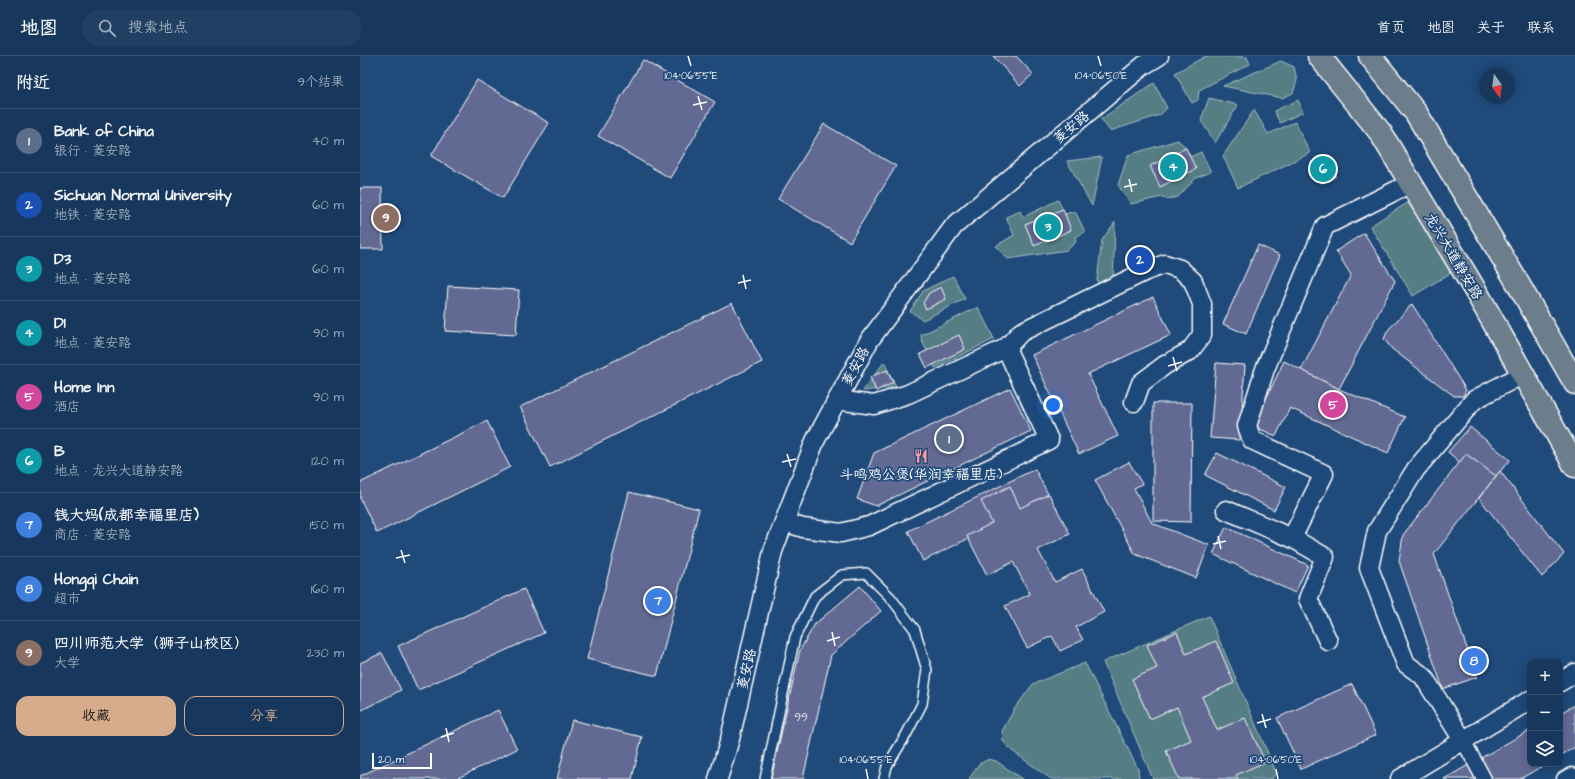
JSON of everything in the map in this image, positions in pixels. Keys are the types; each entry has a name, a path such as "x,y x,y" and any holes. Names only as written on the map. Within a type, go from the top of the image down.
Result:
{"main road":[{"name":"龙兴大道静安路","path":"1319,56 1380,132 1478,295 1575,466"},
{"path":"1370,56 1416,113 1513,275 1575,383"}],"street":[{"name":"菱安路","path":"718,779 730,739 774,551 815,441 868,341 954,226 1144,65 1159,56"},
{"path":"1292,538 1324,474 1252,440 1247,426 1265,369 1325,226 1410,183"},
{"path":"837,400 874,405 908,394 1006,348 1020,332 1146,271 1165,264 1180,269 1193,281 1202,304 1202,335 1190,351 1165,365 1141,383 1134,402"},
{"path":"784,522 803,528 841,533 869,526 1049,440 1006,348"},
{"path":"1484,779 1464,742 1423,676 1406,664 1369,568 1377,531 1416,468 1474,400 1522,374"},
{"path":"1226,510 1292,538 1325,557 1308,599 1328,641"},
{"path":"1563,680 1575,673"},
{"path":"1400,779 1464,742 1527,702"}],"lane":[{"path":"765,779 795,637 815,596 842,576 866,573 891,598 915,630 927,670 922,704 906,735 887,766 884,779"}],"green space":[{"path":"1206,56 1247,57 1250,64 1199,90 1198,100 1192,103 1175,73"},
{"path":"1281,61 1294,67 1297,80 1293,93 1282,98 1223,86"},
{"path":"1154,83 1167,108 1160,115 1110,131 1101,119"},
{"path":"1209,98 1238,105 1215,143 1201,120"},
{"path":"1298,100 1303,112 1280,123 1274,111"},
{"path":"1254,110 1268,134 1295,122 1310,153 1238,188 1223,156"},
{"path":"1178,140 1186,148 1190,157 1201,152 1211,172 1196,178 1178,197 1168,199 1162,197 1131,204 1118,185 1128,155"},
{"path":"1102,157 1092,206 1067,161"},
{"path":"1058,200 1065,214 1075,211 1085,232 1075,237 1076,242 1067,250 1008,259 996,246 1014,235 1006,217 1020,211 1023,217"},
{"path":"1409,202 1452,272 1413,296 1370,226"},
{"path":"1115,222 1113,284 1101,290 1097,280 1102,240"},
{"path":"953,276 965,299 923,320 910,311 923,291"},
{"path":"978,307 994,339 935,368 922,341 921,335"},
{"path":"884,362 896,387 863,391"},
{"path":"1209,616 1276,772 1272,779 1153,779 1103,662"},
{"path":"1085,663 1138,769 1139,779 1051,779 1011,750 1003,741 1002,731 1015,708 1033,684"},
{"path":"989,759 996,761 1022,779 969,779 979,764"}],"building":[{"path":"993,56 1016,56 1033,74 1020,86"},
{"path":"643,60 715,102 670,178 598,136"},
{"path":"477,80 549,123 503,198 431,156"},
{"path":"824,124 896,166 850,242 778,199"},
{"path":"1186,148 1196,169 1160,187 1150,166"},
{"path":"1325,156 1336,176 1322,183 1311,163"},
{"path":"360,188 382,188 383,249 360,249"},
{"path":"1063,209 1071,230 1034,246 1025,224"},
{"path":"1364,233 1395,281 1339,389 1301,370 1351,275 1336,251"},
{"path":"1258,245 1280,255 1246,334 1223,324"},
{"path":"448,286 519,290 516,335 445,331"},
{"path":"941,287 946,299 926,309 923,303 929,293"},
{"path":"1153,297 1171,335 1088,374 1118,436 1079,454 1032,355"},
{"path":"732,303 762,362 550,467 520,407"},
{"path":"1412,304 1466,390 1463,396 1454,396 1392,349 1384,339 1388,330"},
{"path":"959,335 965,349 927,368 920,354"},
{"path":"1284,361 1339,389 1405,417 1388,453 1290,408 1276,436 1253,426"},
{"path":"1216,363 1245,365 1240,440 1210,438"},
{"path":"887,370 893,383 876,391 870,377"},
{"path":"1010,388 1031,431 876,506 857,499 874,453"},
{"path":"1153,403 1192,403 1191,522 1153,521"},
{"path":"487,421 510,467 377,533 360,498 360,483"},
{"path":"1470,427 1510,460 1487,486 1448,452"},
{"path":"1217,453 1286,487 1274,510 1205,475"},
{"path":"1466,454 1496,476 1434,554 1477,677 1443,689 1399,561 1403,535"},
{"path":"1129,462 1142,484 1134,488 1152,523 1209,545 1196,578 1135,554 1095,480"},
{"path":"1035,469 1050,498 923,561 908,531"},
{"path":"1500,471 1564,554 1542,577 1479,498"},
{"path":"1010,486 1020,508 1049,494 1070,534 1038,550 1055,582 1082,569 1104,612 1076,627 1083,640 1060,651 1052,636 1027,648 1005,606 1030,594 1013,562 987,575 967,536 992,523 981,501"},
{"path":"629,492 699,509 657,676 587,659"},
{"path":"1226,527 1308,565 1295,593 1213,554"},
{"path":"860,586 881,611 831,655 803,779 771,779 800,650 815,624"},
{"path":"524,589 544,633 418,690 398,646"},
{"path":"1177,632 1186,654 1216,641 1234,683 1202,697 1217,730 1245,718 1265,762 1236,775 1238,779 1179,779 1166,751 1191,740 1177,707 1150,719 1132,679 1157,668 1147,645"},
{"path":"382,653 401,690 360,711 360,663"},
{"path":"1352,684 1376,735 1301,769 1277,718"},
{"path":"1575,705 1575,747 1563,754 1563,731 1563,711"},
{"path":"498,710 517,749 456,779 360,779 360,776"},
{"path":"572,720 642,737 632,779 557,779"},
{"path":"1527,732 1527,767 1541,767 1520,779 1444,779"}],"place":[{"name":"D1","path":"1173,167"},
{"name":"B","path":"1323,169"},
{"name":"四川师范大学（狮子山校区）","path":"386,218"},
{"name":"D3","path":"1048,227"},
{"name":"Sichuan Normal University","path":"1140,260"},
{"name":"Home Inn","path":"1333,405"},
{"name":"Bank of China","path":"949,439"},
{"name":"斗鸣鸡公煲(华润幸福里店)","path":"921,456"},
{"name":"钱大妈(成都幸福里店)","path":"658,601"},
{"name":"Hongqi Chain","path":"1474,661"}]}
